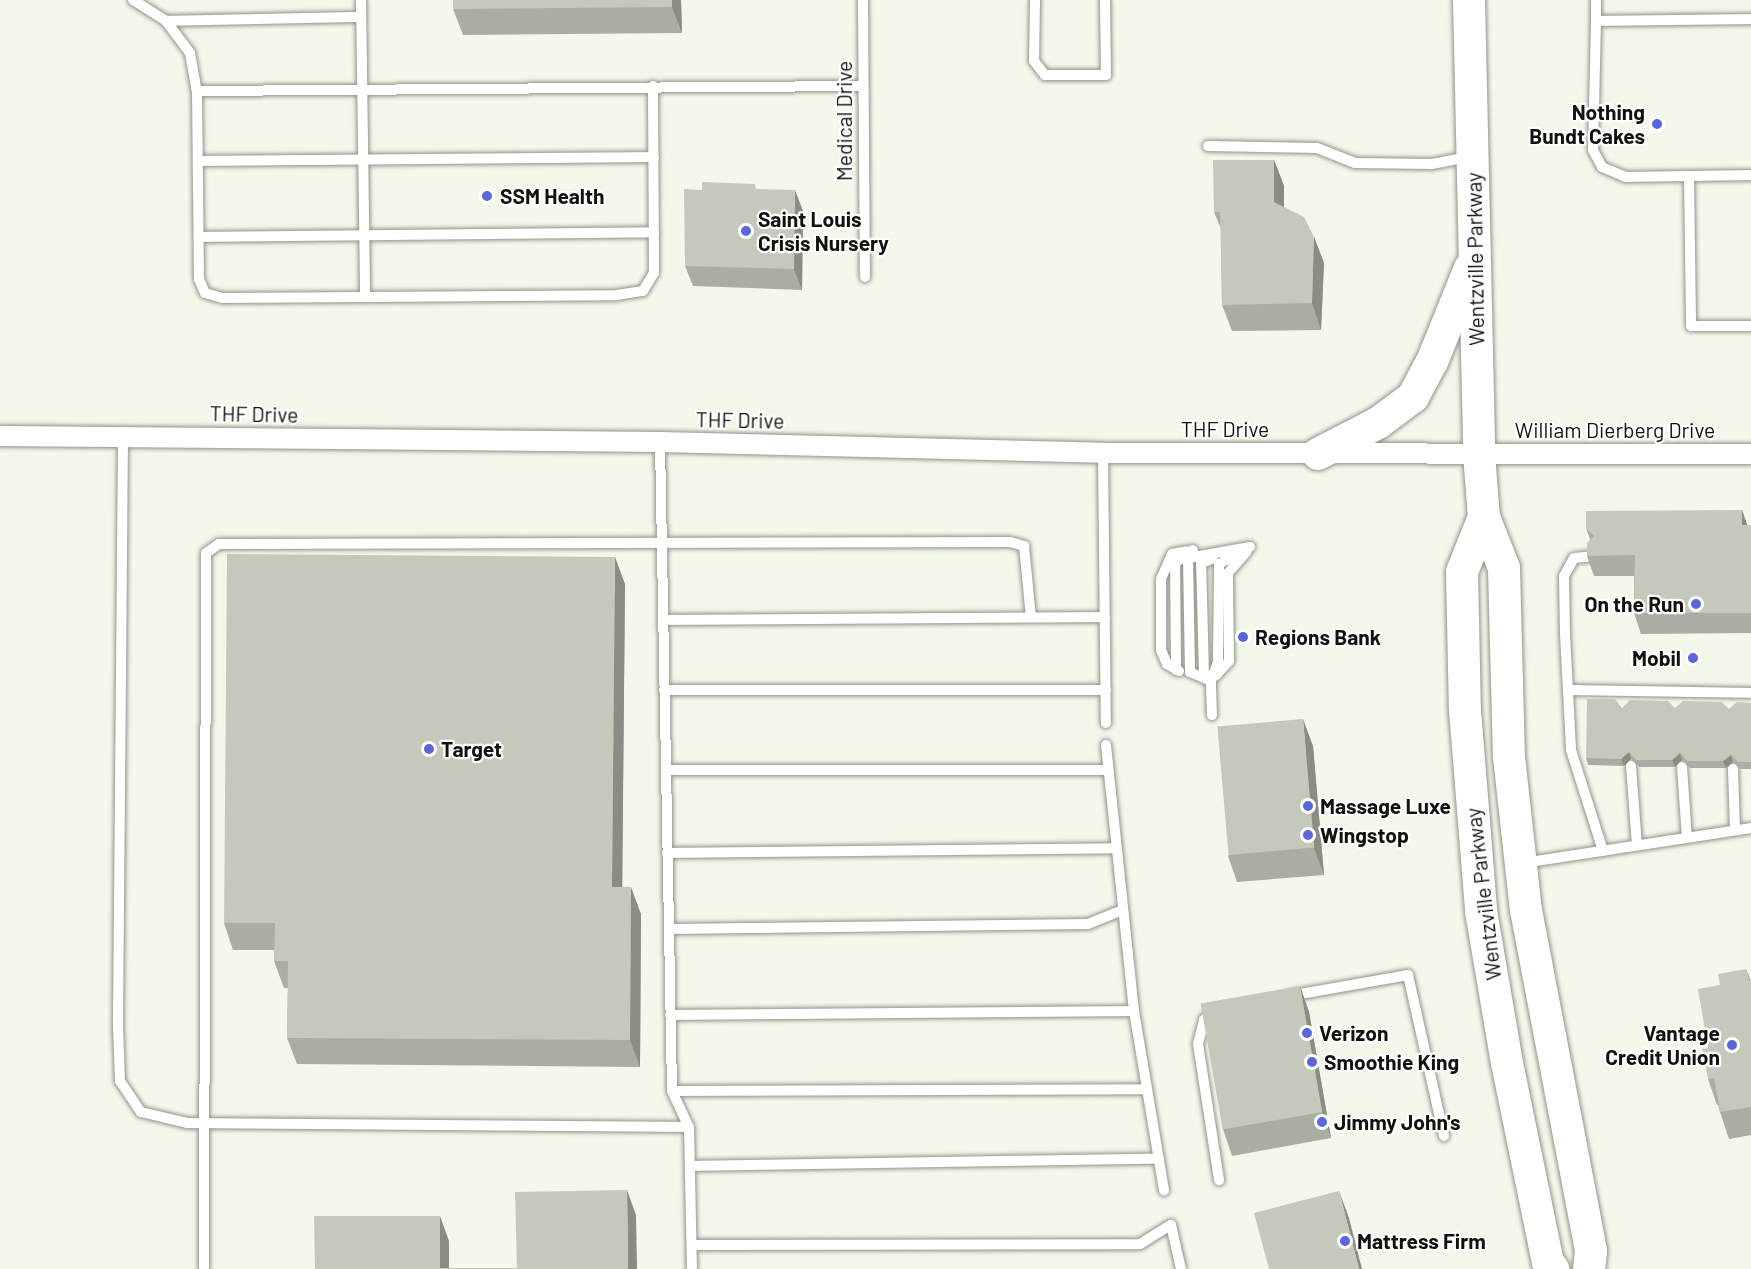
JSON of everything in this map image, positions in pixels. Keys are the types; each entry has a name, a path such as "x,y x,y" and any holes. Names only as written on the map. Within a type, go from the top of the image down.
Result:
{"main road":[{"name":"Wentzville Parkway","path":"1469,0 1479,454 1484,518 1504,568 1509,757 1526,910 1595,1263"},
{"path":"1318,454 1378,423 1413,397 1432,362 1474,256"},
{"name":"Wentzville Parkway","path":"1484,518 1462,572 1465,710 1481,911 1509,1074 1548,1262 1553,1269"}],"street":[{"name":"THF Drive","path":"0,436 660,442 1104,453 1479,454"},
{"name":"William Dierberg Drive","path":"1479,454 1751,454"}],"lane":[{"path":"133,0 166,21 190,53 197,91 199,279 205,293 222,298 617,295 643,291 654,273 654,86"},
{"path":"361,0 365,296"},
{"name":"Medical Drive","path":"863,0 865,277"},
{"path":"1035,0 1034,61 1046,75 1106,75 1105,0"},
{"path":"1596,0 1593,150 1602,167 1626,177 1751,175"},
{"path":"166,21 361,17"},
{"path":"1596,21 1751,19"},
{"path":"197,91 362,87 863,86"},
{"path":"1208,146 1317,148 1355,164 1432,164 1472,156"},
{"path":"198,161 654,156"},
{"path":"1689,177 1691,326 1751,326"},
{"path":"199,237 654,232"},
{"path":"123,437 120,1081 141,1112 187,1124 689,1126"},
{"path":"660,442 672,1090 689,1126 692,1269"},
{"path":"1104,453 1106,723"},
{"path":"204,1269 206,554 219,544 662,545 1010,542 1024,546 1031,617"},
{"path":"1211,681 1176,670 1167,664 1161,650 1161,579 1172,554 1190,550 1250,547"},
{"path":"1212,715 1211,681 1229,661 1228,573 1250,547"},
{"path":"1211,681 1204,675 1201,563 1250,547"},
{"path":"1176,670 1175,562 1190,550"},
{"path":"1594,556 1574,558 1564,576 1571,750 1603,851"},
{"path":"663,620 1105,617"},
{"path":"664,690 1106,690"},
{"path":"1568,690 1751,693"},
{"path":"1624,691 1625,707"},
{"path":"1677,692 1678,708"},
{"path":"1732,693 1732,709"},
{"path":"1106,745 1106,770 1134,1011 1164,1191"},
{"path":"1630,766 1637,845"},
{"path":"1682,767 1687,838"},
{"path":"1733,769 1735,830"},
{"path":"666,770 1106,770"},
{"path":"1521,863 1751,828"},
{"path":"667,853 1115,848"},
{"path":"669,929 1088,924 1122,910"},
{"path":"1279,998 1399,973 1408,975 1444,1137"},
{"path":"1219,1180 1198,1044 1204,1020 1212,1012 1223,1009"},
{"path":"670,1015 1134,1011"},
{"path":"672,1090 1147,1089"},
{"path":"690,1166 1159,1160"},
{"path":"692,1245 1140,1244 1171,1225 1181,1269"}],"building":[{"path":"453,0 672,0 672,7 453,9"},
{"path":"1213,160 1274,160 1274,202 1304,217 1314,237 1312,303 1222,305 1220,212 1214,212"},
{"name":"Saint Louis Crisis Nursery","path":"702,182 755,184 756,189 795,190 794,269 685,266 684,189 702,190"},
{"path":"1742,510 1742,525 1751,525 1751,613 1634,613 1635,555 1587,556 1587,543 1594,536 1586,528 1586,511"},
{"name":"Target","path":"227,554 615,557 612,887 631,887 630,1040 287,1038 288,961 274,961 275,923 224,923"},
{"path":"1587,699 1615,699 1622,708 1630,700 1668,701 1675,708 1683,701 1722,702 1729,709 1737,702 1751,703 1751,762 1738,762 1731,755 1723,761 1687,761 1680,753 1672,760 1636,760 1629,752 1621,759 1586,758"},
{"path":"1303,719 1314,848 1229,855 1217,726"},
{"name":"Vantage Credit Union","path":"1746,969 1749,981 1751,981 1751,1107 1720,1112 1714,1078 1708,1079 1702,1049 1708,1048 1698,989 1720,985 1718,974"},
{"path":"1300,986 1322,1112 1223,1130 1201,1004"},
{"path":"627,1190 628,1269 315,1269 314,1216 440,1216 440,1268 517,1268 515,1192"},
{"path":"1339,1191 1359,1269 1269,1269 1254,1213"}],"place":[{"name":"Nothing Bundt Cakes","path":"1657,124"},
{"name":"SSM Health","path":"487,196"},
{"name":"Saint Louis Crisis Nursery","path":"746,231"},
{"name":"On the Run","path":"1696,604"},
{"name":"Regions Bank","path":"1243,637"},
{"name":"Mobil","path":"1693,658"},
{"name":"Target","path":"429,749"},
{"name":"Massage Luxe","path":"1308,806"},
{"name":"Wingstop","path":"1308,835"},
{"name":"Verizon","path":"1307,1033"},
{"name":"Vantage Credit Union","path":"1732,1045"},
{"name":"Smoothie King","path":"1312,1062"},
{"name":"Jimmy John's","path":"1322,1122"},
{"name":"Mattress Firm","path":"1345,1241"}]}
